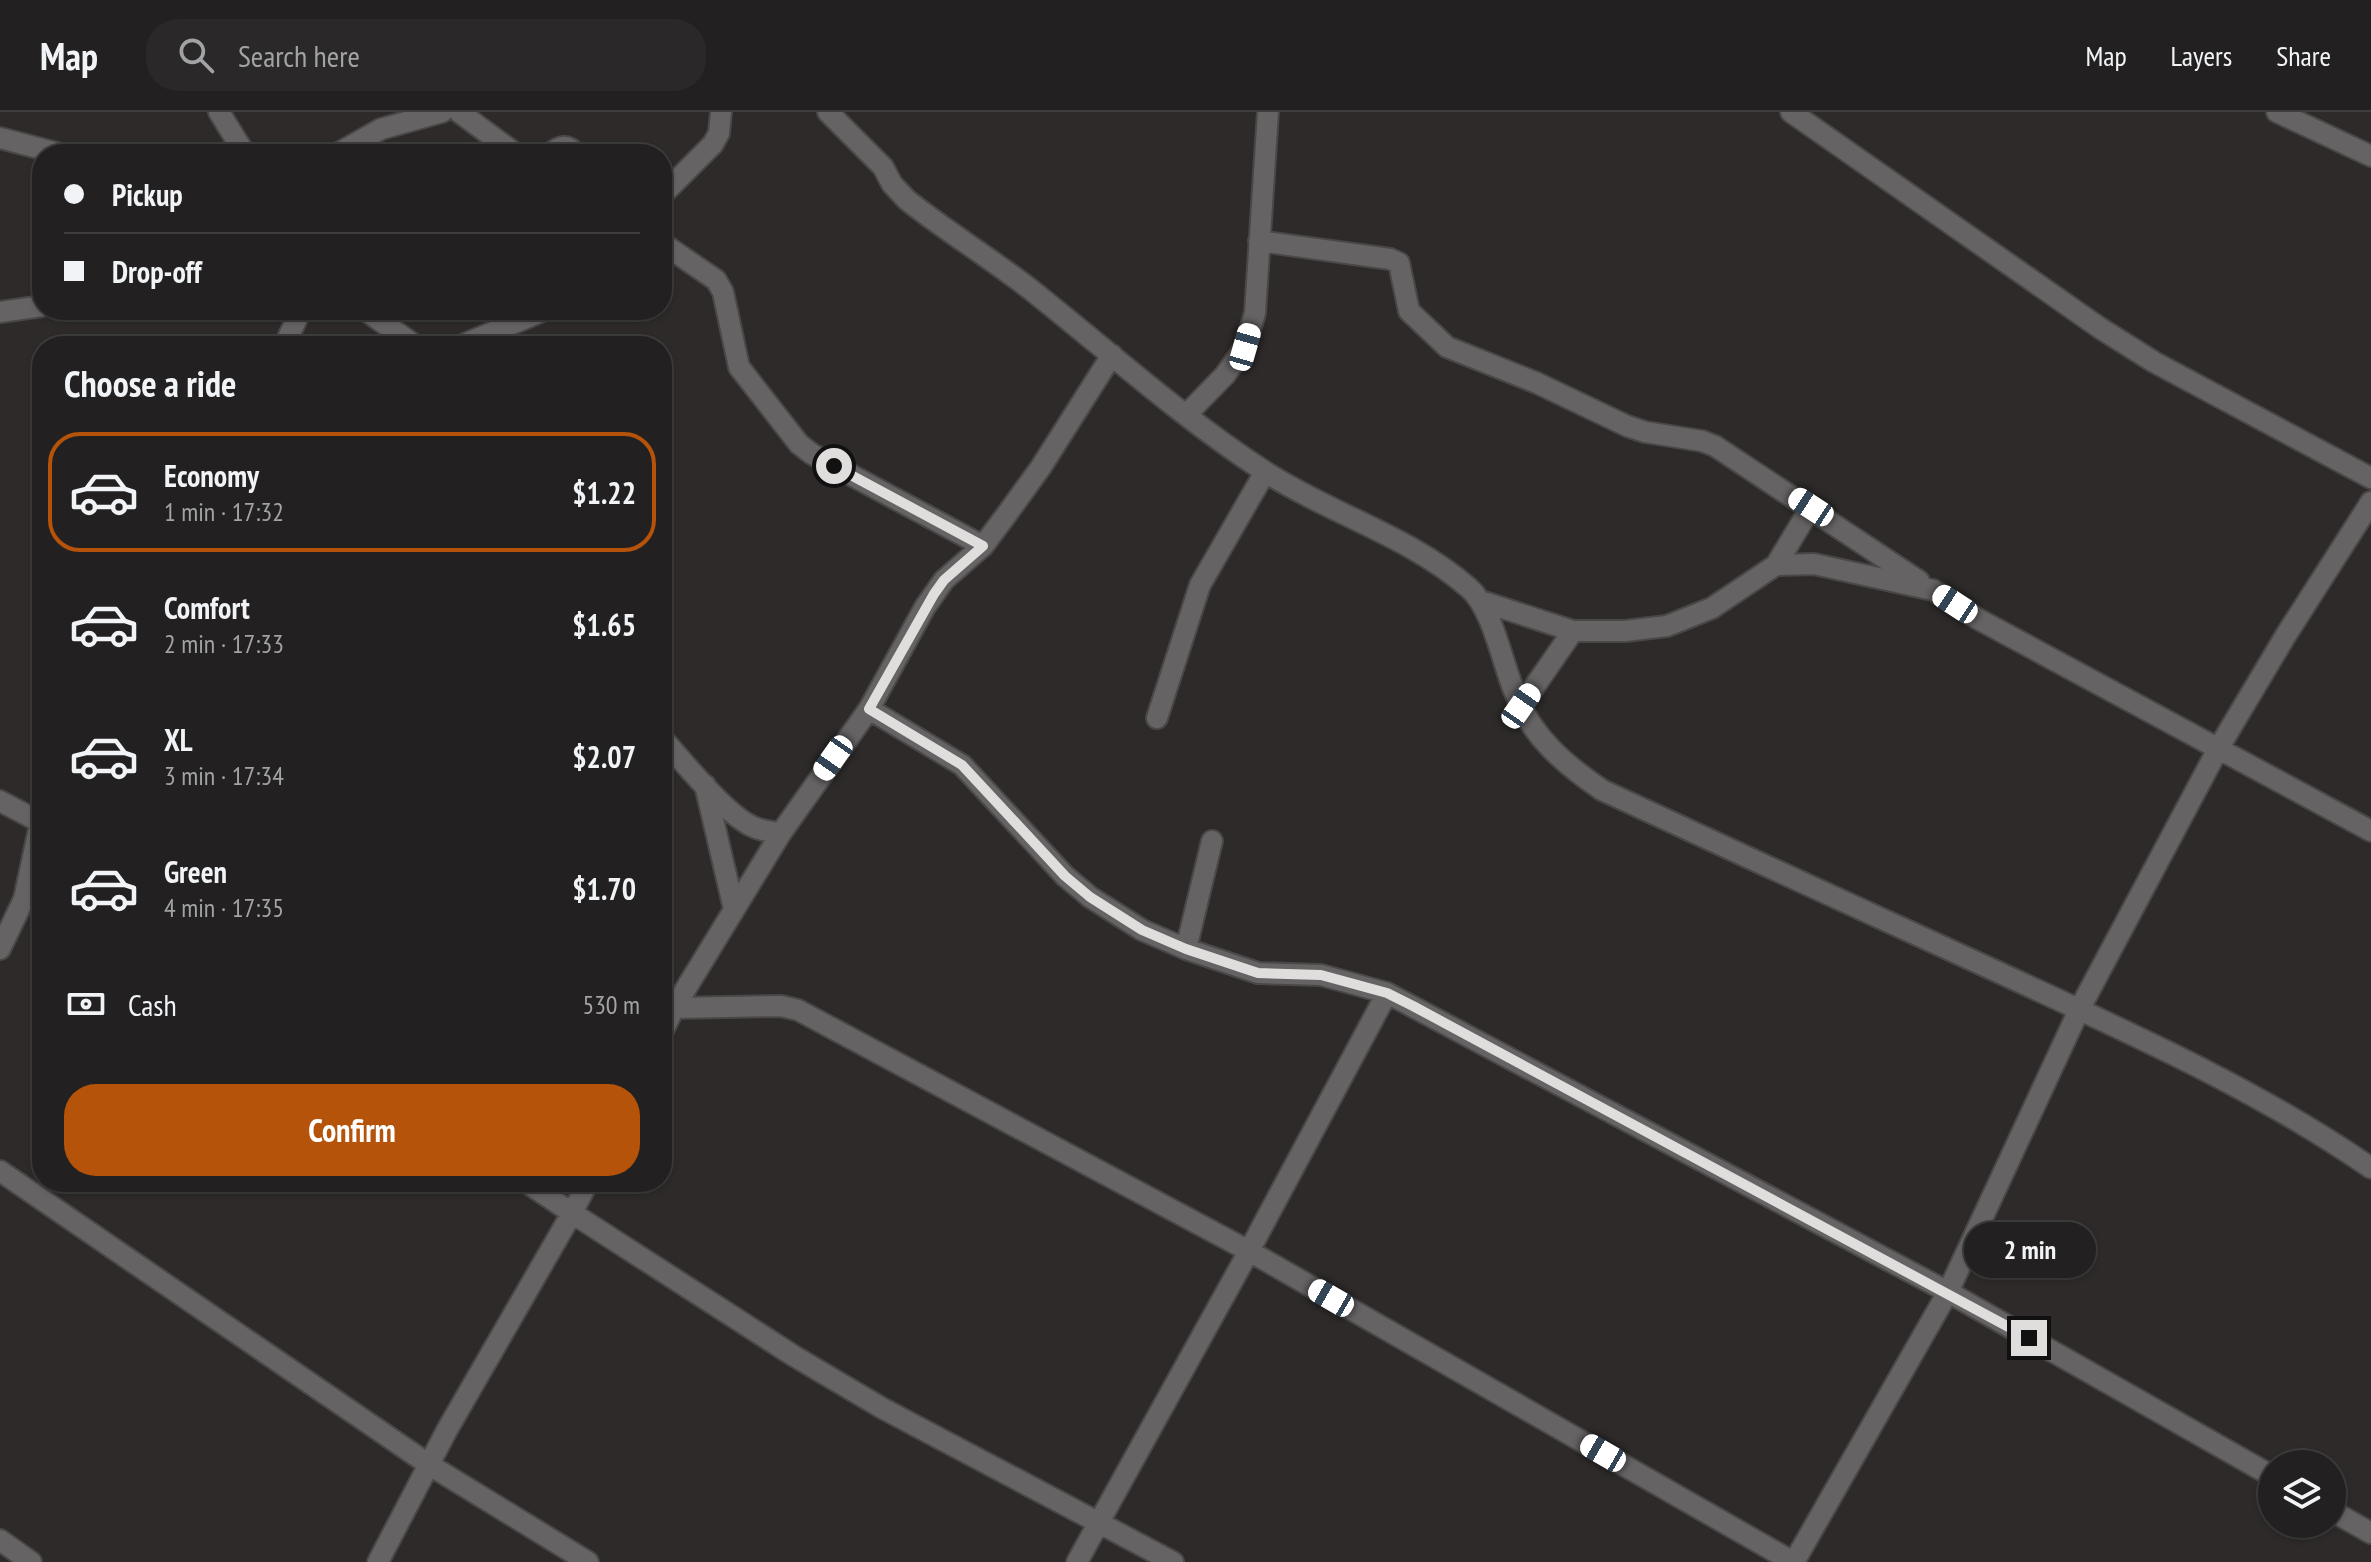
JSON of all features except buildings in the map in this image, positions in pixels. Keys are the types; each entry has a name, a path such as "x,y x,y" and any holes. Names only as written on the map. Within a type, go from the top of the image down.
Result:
{"street":[{"path":"219,112 239,144"},
{"path":"355,144 381,129 442,112"},
{"path":"459,112 502,144"},
{"path":"672,185 713,144 719,133 721,112"},
{"path":"828,112 883,167 892,184 907,200 1026,286 1265,472 1434,563 1469,588 1481,601 1521,706 1538,737 1566,766 1602,790 2079,1010 2281,1109 2371,1168"},
{"path":"1187,414 1225,375 1245,347 1255,313 1268,112"},
{"path":"2277,112 2371,156"},
{"path":"1797,114 2100,328 2154,362 2371,478"},
{"path":"0,138 32,146"},
{"path":"1259,241 1390,259 1399,263 1409,311 1447,347 1537,383 1627,426 1715,446 1978,619 2371,831"},
{"path":"672,250 716,280 723,292 739,367 799,444 812,454 983,546"},
{"path":"0,312 32,307"},
{"path":"379,320 402,336"},
{"path":"484,336 521,320"},
{"path":"672,1004 781,833 869,709 937,589 983,546 1041,467 1112,355"},
{"path":"1157,718 1200,585 1265,472"},
{"path":"672,1010 781,1006 798,1010 1249,1251 1794,1562 1948,1292 2079,1010 2218,749 2371,502"},
{"path":"1481,601 1573,631 1625,631 1667,626 1712,608 1776,565 1811,507"},
{"path":"1776,565 1814,564 1933,590"},
{"path":"1521,706 1573,631"},
{"path":"869,709 962,765 1065,876 1090,897 1142,930 1186,949 1258,973 1321,975 1387,993 1948,1292 2258,1468"},
{"path":"672,749 746,823 758,829 781,833"},
{"path":"705,785 734,909"},
{"path":"0,801 32,815"},
{"path":"1186,949 1212,841"},
{"path":"0,949 32,904"},
{"path":"1077,1562 1387,993"},
{"path":"0,1171 428,1464 588,1562"},
{"path":"541,1192 794,1356 882,1408 1173,1562"},
{"path":"378,1562 428,1464 583,1192"},
{"path":"2346,1519 2371,1533"},
{"path":"0,1540 31,1562"}],"route":[{"path":"834,466 983,546 944,580 934,594 869,709 962,765 1065,876 1090,897 1142,930 1186,949 1258,973 1321,975 1387,993 2029,1338"}]}
